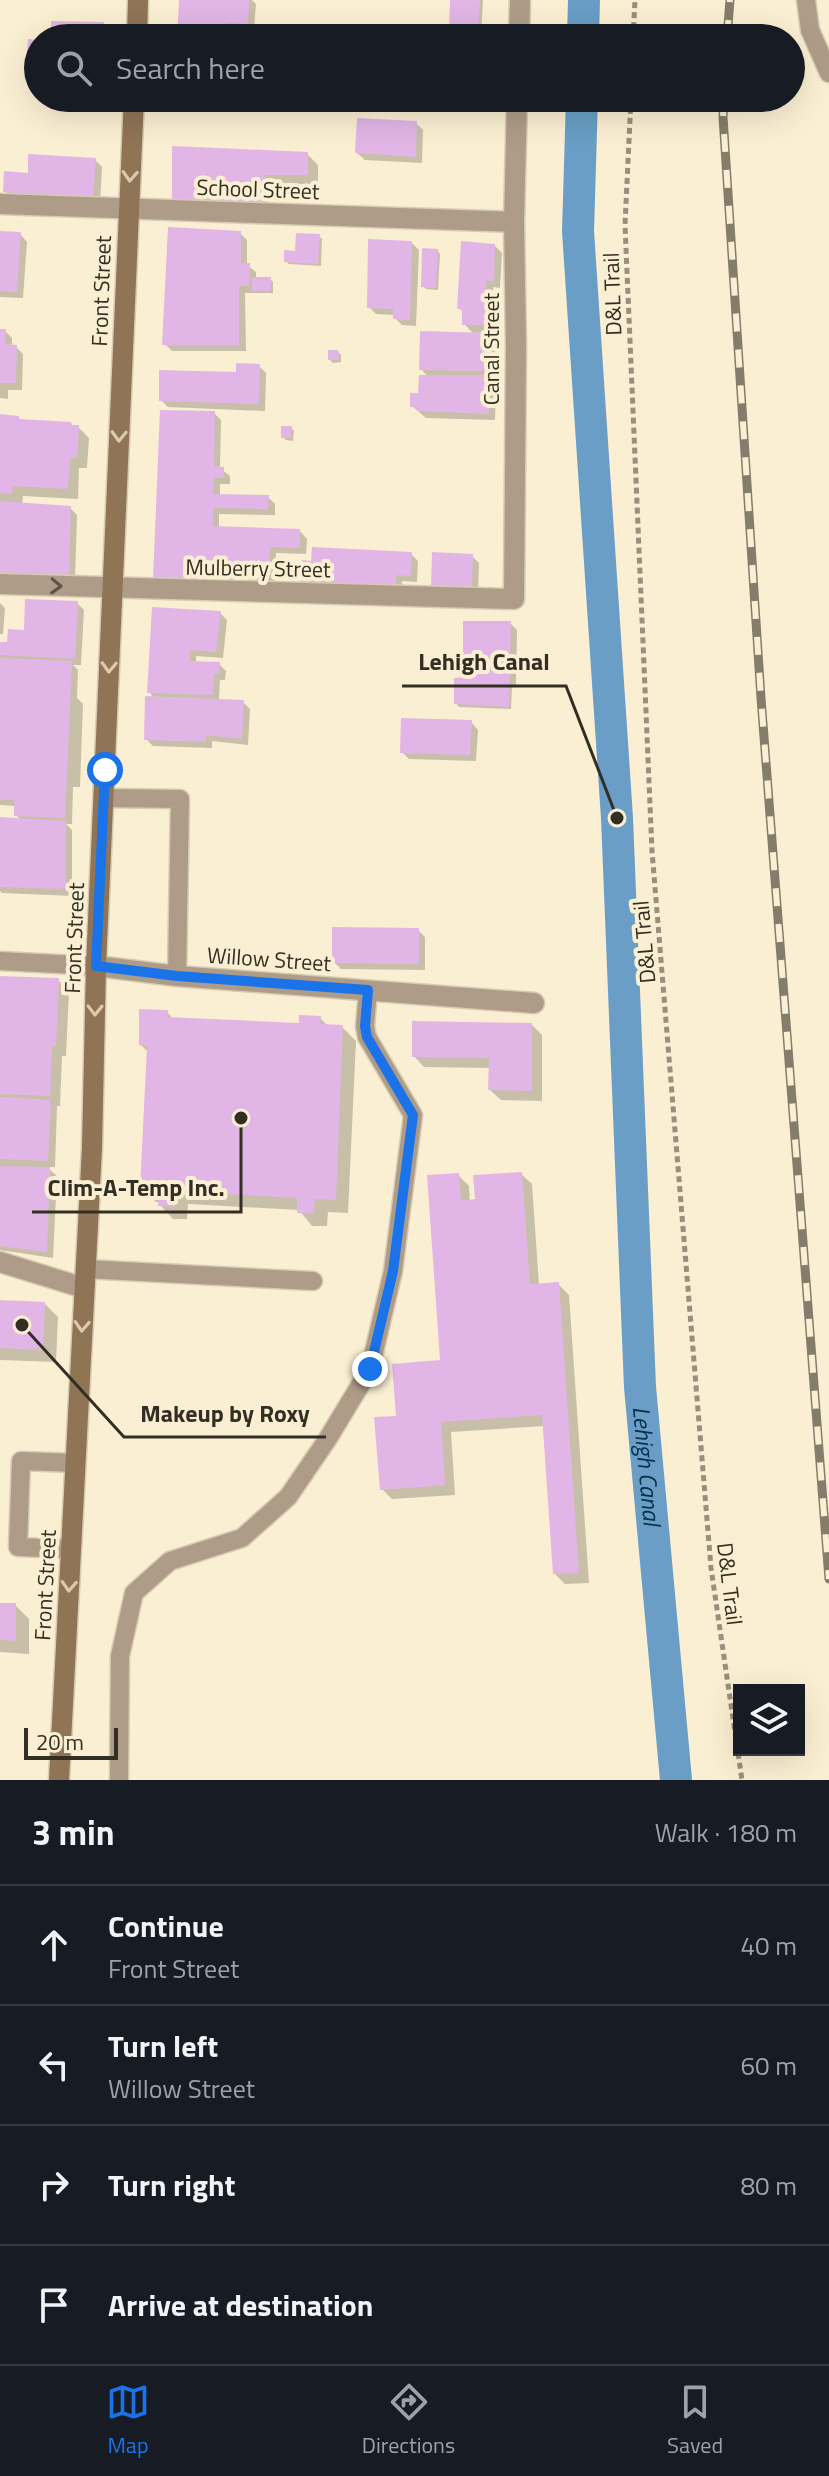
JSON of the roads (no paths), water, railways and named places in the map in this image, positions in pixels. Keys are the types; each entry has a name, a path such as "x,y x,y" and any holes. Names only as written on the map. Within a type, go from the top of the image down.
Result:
{"main road":[{"path":"137,24 138,0"},
{"name":"Front Street","path":"59,1780 92,1148 96,966 133,112"}],"street":[{"path":"519,24 520,0"},
{"name":"Canal Street","path":"514,599 517,112"},
{"name":"School Street","path":"0,204 514,222"},
{"name":"Mulberry Street","path":"0,584 514,599"},
{"name":"Willow Street","path":"96,966 177,976 534,1003"},
{"path":"0,1262 85,1279"}],"lane":[{"path":"806,0 810,30 829,73"},
{"path":"104,798 180,799 177,976"},
{"name":"Willow Street","path":"0,961 96,966"},
{"path":"119,1780 120,1656 134,1593 170,1561 242,1538 288,1497 370,1369 393,1271 413,1115 367,1037 368,990"},
{"path":"85,1279 313,1281"},
{"path":"71,1549 18,1547 21,1461 75,1463"}],"waterway":[{"name":"Lehigh Canal","path":"583,24 584,0"},
{"name":"Lehigh Canal","path":"582,112 578,231 617,818 640,1387 676,1780"}],"railway":[{"path":"728,24 730,0"},
{"path":"723,112 761,698 829,1579"}],"place":[{"name":"Lehigh Canal","path":"617,818"},
{"name":"Clim-A-Temp Inc.","path":"241,1118"},
{"name":"Makeup by Roxy","path":"22,1325"}]}
